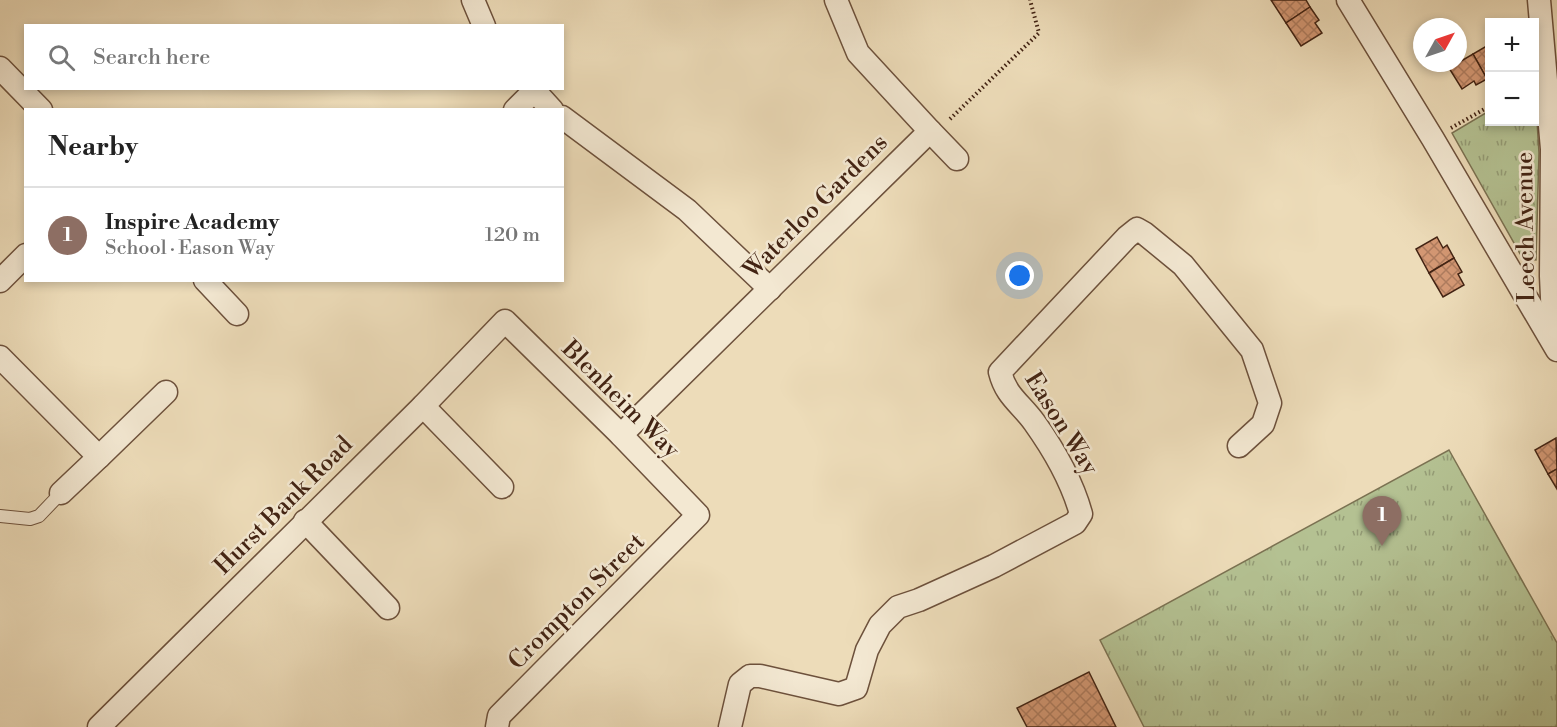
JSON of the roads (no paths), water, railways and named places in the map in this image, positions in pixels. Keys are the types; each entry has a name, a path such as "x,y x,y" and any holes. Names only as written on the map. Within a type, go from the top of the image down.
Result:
{"street":[{"path":"473,0 483,24"},
{"path":"836,0 858,52 957,159"},
{"path":"1348,0 1556,348"},
{"name":"Leech Avenue","path":"1539,0 1552,149 1551,276 1556,348"},
{"path":"0,68 39,108"},
{"path":"517,108 533,90 550,108"},
{"path":"564,118 687,210 770,289"},
{"name":"Waterloo Gardens","path":"621,435 932,133"},
{"name":"Eason Way","path":"730,727 740,684 750,676 760,676 838,694 856,688 867,650 880,625 898,608 994,566 1075,523 1081,514 1072,487 1058,459 1033,421 1008,393 1000,372 1137,229 1144,232 1183,265 1252,350 1270,403 1263,424 1239,446"},
{"path":"0,281 24,257"},
{"path":"208,282 237,314"},
{"name":"Blenheim Way","path":"505,321 621,435 698,515"},
{"name":"Hurst Bank Road","path":"99,727 423,406 505,321"},
{"path":"0,357 99,457"},
{"path":"61,493 166,392"},
{"path":"423,406 502,487"},
{"name":"Crompton Street","path":"496,727 499,716 698,515"},
{"path":"305,521 388,608"}],"lane":[{"path":"0,516 30,519 39,516 61,493"}],"place":[{"name":"Inspire Academy","path":"1382,546"}]}
